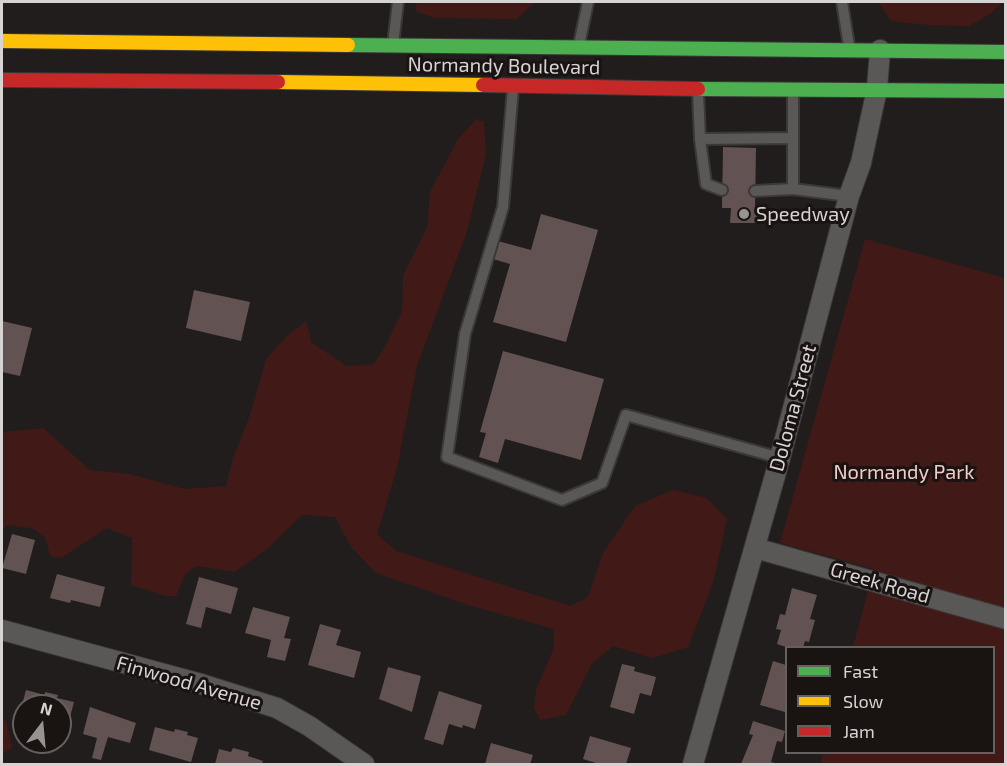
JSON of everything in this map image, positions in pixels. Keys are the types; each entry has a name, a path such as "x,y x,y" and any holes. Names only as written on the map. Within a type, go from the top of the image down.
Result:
{"main road":[{"name":"Normandy Boulevard","path":"2,41 1005,52"},
{"path":"392,71 393,44"},
{"name":"Normandy Boulevard","path":"2,80 392,71 513,86 1005,91"}],"street":[{"name":"Doloma Street","path":"693,765 780,458 849,196 861,163 877,89 880,50"},
{"name":"Greek Road","path":"754,548 1005,619"},
{"name":"Finwood Avenue","path":"2,630 201,684 277,708 309,726 364,765"}],"lane":[{"path":"393,44 398,2"},
{"path":"579,47 588,2"},
{"path":"842,2 850,50"},
{"path":"513,86 502,207 465,334 447,457 562,500 602,483 626,415 780,458"},
{"path":"698,89 700,139 706,184 722,190"},
{"path":"793,189 794,89"},
{"path":"700,139 793,138"},
{"path":"755,191 793,189 849,196"}],"green space":[{"path":"417,2 535,2 517,19 435,18 417,12 415,7"},
{"path":"878,2 1003,2 991,13 970,26 891,21"},
{"path":"476,119 484,122 486,154 467,231 417,366 397,468 377,534 396,551 570,606 588,597 603,553 635,506 673,490 707,498 727,519 713,583 688,647 653,658 613,646 592,664 566,715 540,720 534,708 536,690 554,648 554,629 468,605 376,573 351,547 335,517 302,515 266,550 234,572 197,566 186,573 176,596 166,596 131,585 132,538 107,528 61,558 50,556 45,537 32,528 6,525 2,533 2,432 43,428 90,470 130,474 185,489 226,486 266,359 286,337 306,321 312,343 347,366 373,365 386,345 402,311 403,275 427,228 430,192 458,139"},
{"name":"Normandy Park","path":"865,239 1005,278 1005,764 820,764 823,754 995,754 995,646 853,646 874,569 780,543"},
{"path":"2,719 6,720 12,748 2,753"}],"building":[{"path":"723,147 756,148 755,206 758,206 759,223 730,223 731,208 722,208"},
{"path":"541,214 598,230 566,342 493,322 510,264 493,259 498,241 531,250"},
{"path":"194,290 250,302 241,341 186,328"},
{"path":"2,321 32,328 20,376 2,372"},
{"path":"503,351 604,379 581,460 505,439 498,463 479,457 486,433 480,432"},
{"path":"12,534 35,540 26,574 2,568"},
{"path":"57,574 105,587 100,607 50,598"},
{"path":"199,577 238,588 231,614 206,607 201,628 186,624"},
{"path":"792,588 817,595 810,619 815,620 809,642 805,641 804,646 785,647 777,644 781,630 776,629 780,614 785,615"},
{"path":"253,607 290,617 284,638 291,639 285,661 267,657 271,640 245,633"},
{"path":"320,624 341,630 336,645 361,652 354,678 308,665"},
{"path":"773,661 785,665 785,712 760,705"},
{"path":"622,664 635,667 634,671 656,677 651,696 640,693 634,714 610,707"},
{"path":"388,667 421,676 412,712 379,699"},
{"path":"26,690 41,694 25,694"},
{"path":"439,691 482,705 475,729 449,724 443,745 424,739"},
{"path":"90,707 136,723 130,743 108,737 101,760 92,758 97,738 83,734"},
{"path":"753,721 785,731 782,742 777,741 771,762 779,764 741,764 753,735 749,734"},
{"path":"155,727 174,732 175,729 188,732 187,735 198,738 191,762 149,750"},
{"path":"590,736 631,748 626,764 599,764 583,759"},
{"path":"491,743 533,755 530,764 485,764"},
{"path":"233,748 249,752 248,756 263,761 262,764 215,764 219,749 231,752"}],"traffic: fast":[{"path":"348,45 1006,52"},
{"path":"698,89 1006,91"}],"traffic: slow":[{"path":"2,41 348,45"},
{"path":"278,82 483,85"}],"traffic: jam":[{"path":"2,80 278,82"},
{"path":"483,85 698,89"}],"place":[{"name":"Speedway","path":"744,214"}]}
